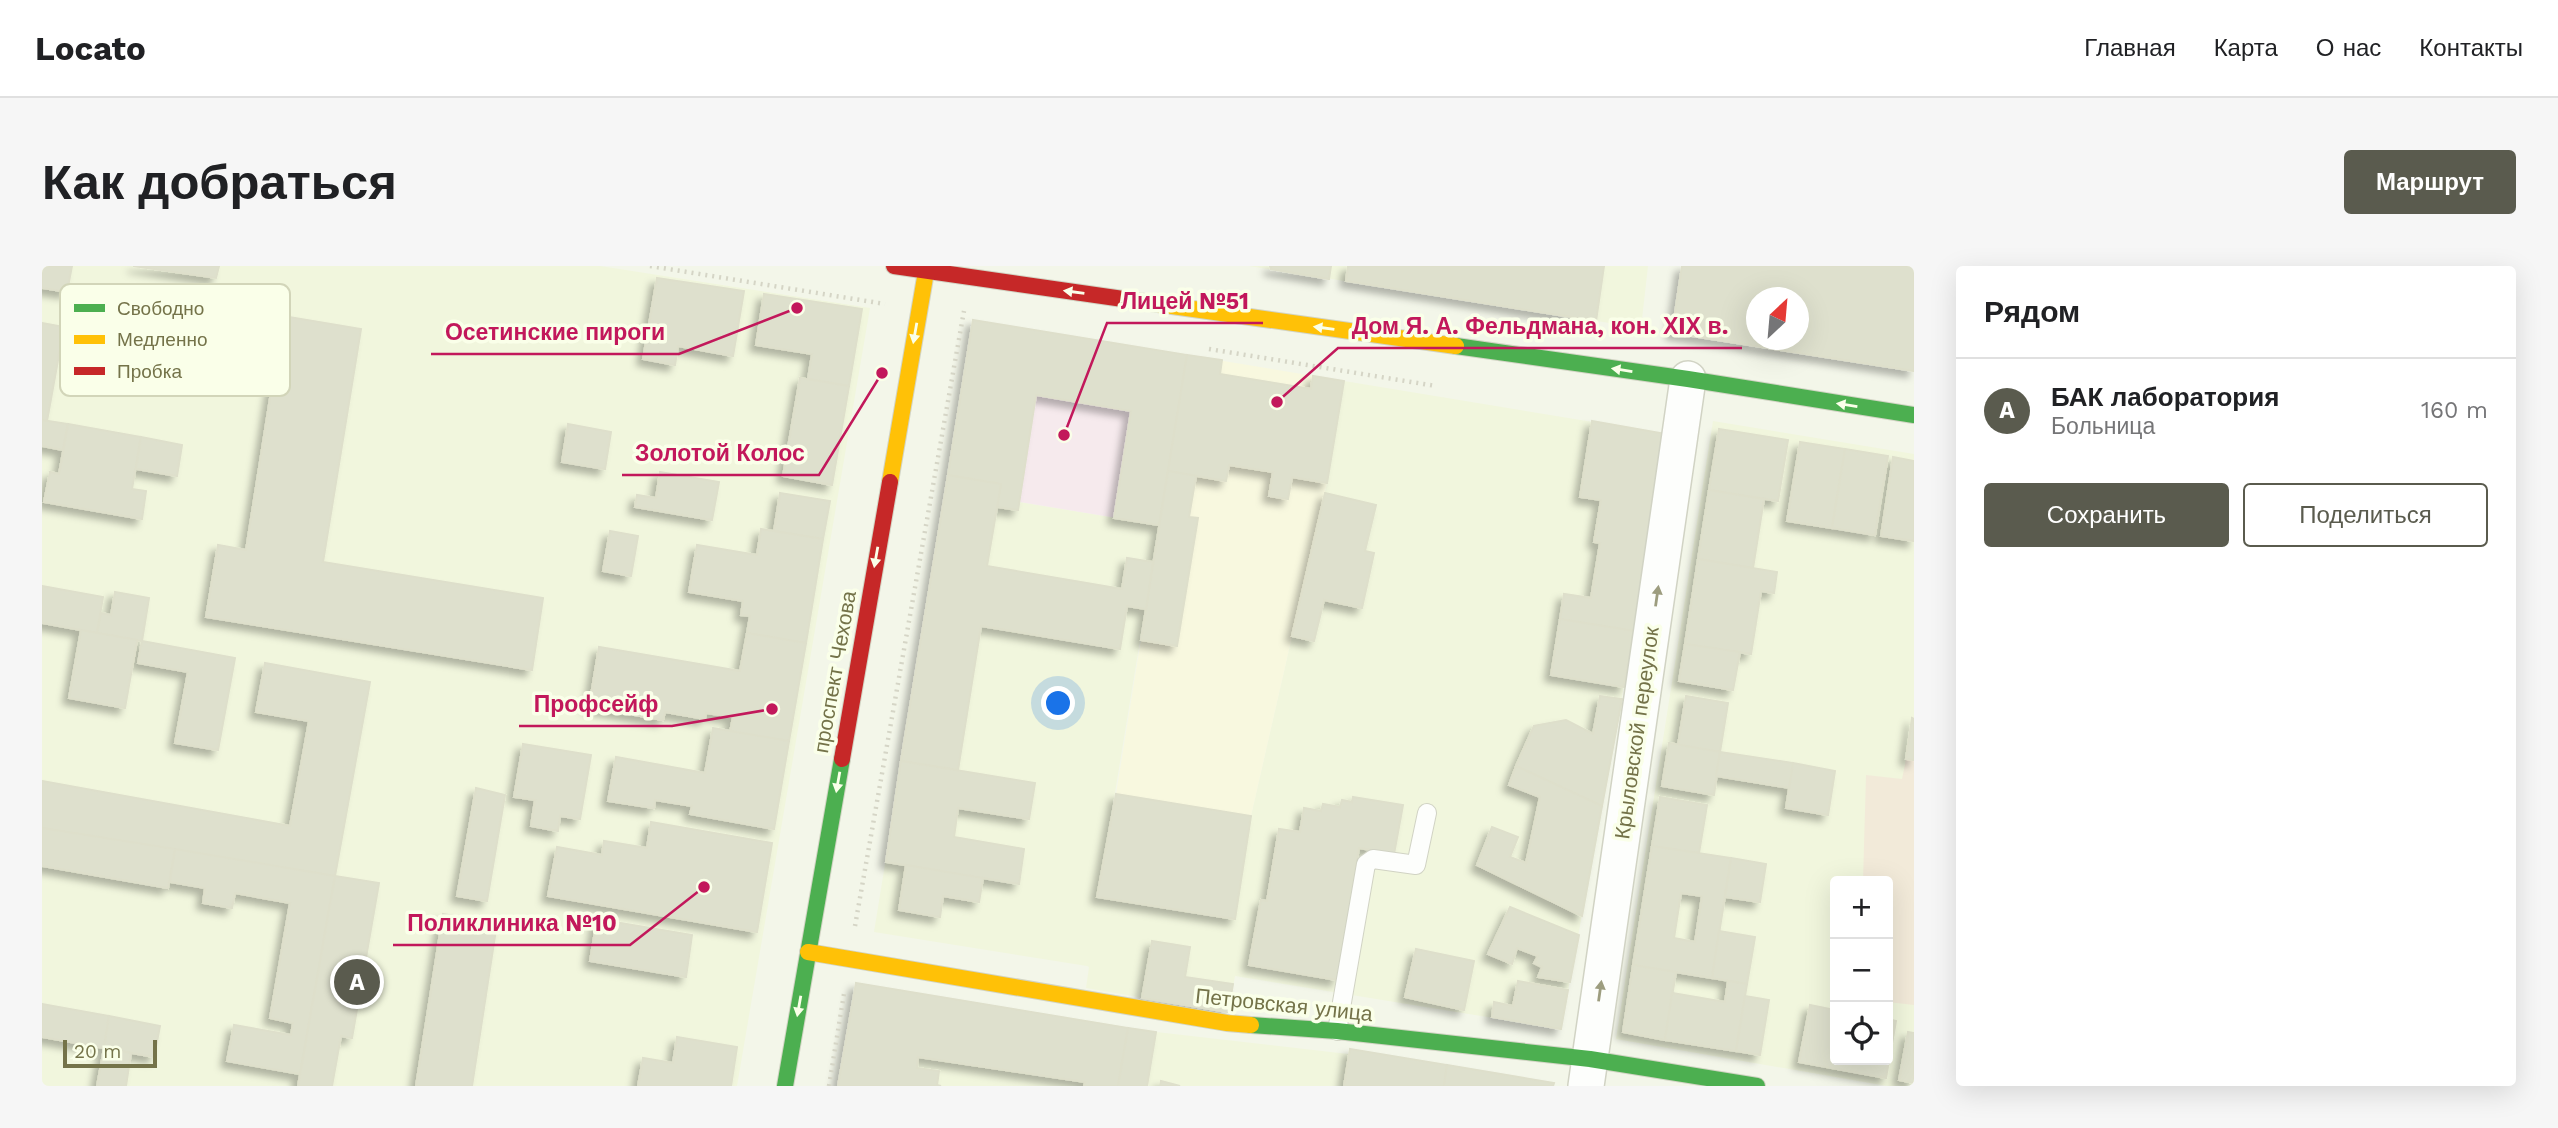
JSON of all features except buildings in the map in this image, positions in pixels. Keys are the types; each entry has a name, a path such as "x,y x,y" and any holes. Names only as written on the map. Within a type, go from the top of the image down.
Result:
{"street":[{"path":"894,266 1688,379 1914,415"},
{"name":"проспект Чехова","path":"785,1086 927,269"},
{"name":"Крыловской переулок","path":"1588,1072 1688,379"},
{"name":"Петровская улица","path":"808,952 1227,1023 1337,1031 1588,1072 1757,1086"}],"lane":[{"path":"1337,1031 1366,864 1373,859 1416,865 1427,813"}],"path":[{"path":"830,1086 849,959 969,277"}],"shaded area":[{"path":"42,266 600,266 870,308 737,1086 42,1086"},
{"path":"1249,266 1648,266 1641,328"},
{"path":"973,320 1187,355 1159,525 1020,502 1018,510 997,507 1000,484 948,475"},
{"path":"1187,355 1344,381 1327,483 1251,816 1116,794"},
{"path":"1344,381 1666,434 1634,631 1561,1029 1235,976 1228,1012 1086,988 1087,966 874,932 948,475 1001,484 1019,502 1159,525 1098,896 1235,918 1251,816 1327,483"},
{"path":"1713,421 1914,454 1914,1086 1887,1086 1616,1039"},
{"path":"1906,759 1914,760 1914,1005 1893,1003 1893,876 1863,876 1866,775 1902,779"},
{"path":"856,983 1156,1032 1348,1054 1350,1049 1554,1083 1553,1086 838,1086"}],"traffic: fast":[{"path":"1456,346 1914,415"},
{"path":"785,1086 842,759"},
{"path":"1251,1025 1337,1031 1590,1059 1757,1086"}],"traffic: slow":[{"path":"890,482 927,266"},
{"path":"1158,304 1456,346"},
{"path":"808,952 1251,1025"}],"traffic: jam":[{"path":"894,266 1158,304"},
{"path":"842,759 890,482"}],"place":[{"name":"Осетинские пироги","path":"797,308"},
{"name":"Золотой Колос","path":"882,373"},
{"name":"Дом Я. А. Фельдмана, кон. ХIХ в.","path":"1277,402"},
{"name":"Лицей №51","path":"1064,435"},
{"name":"Профсейф","path":"772,709"},
{"name":"Поликлиника №10","path":"704,887"},
{"name":"БАК лаборатория","path":"357,982"}]}
